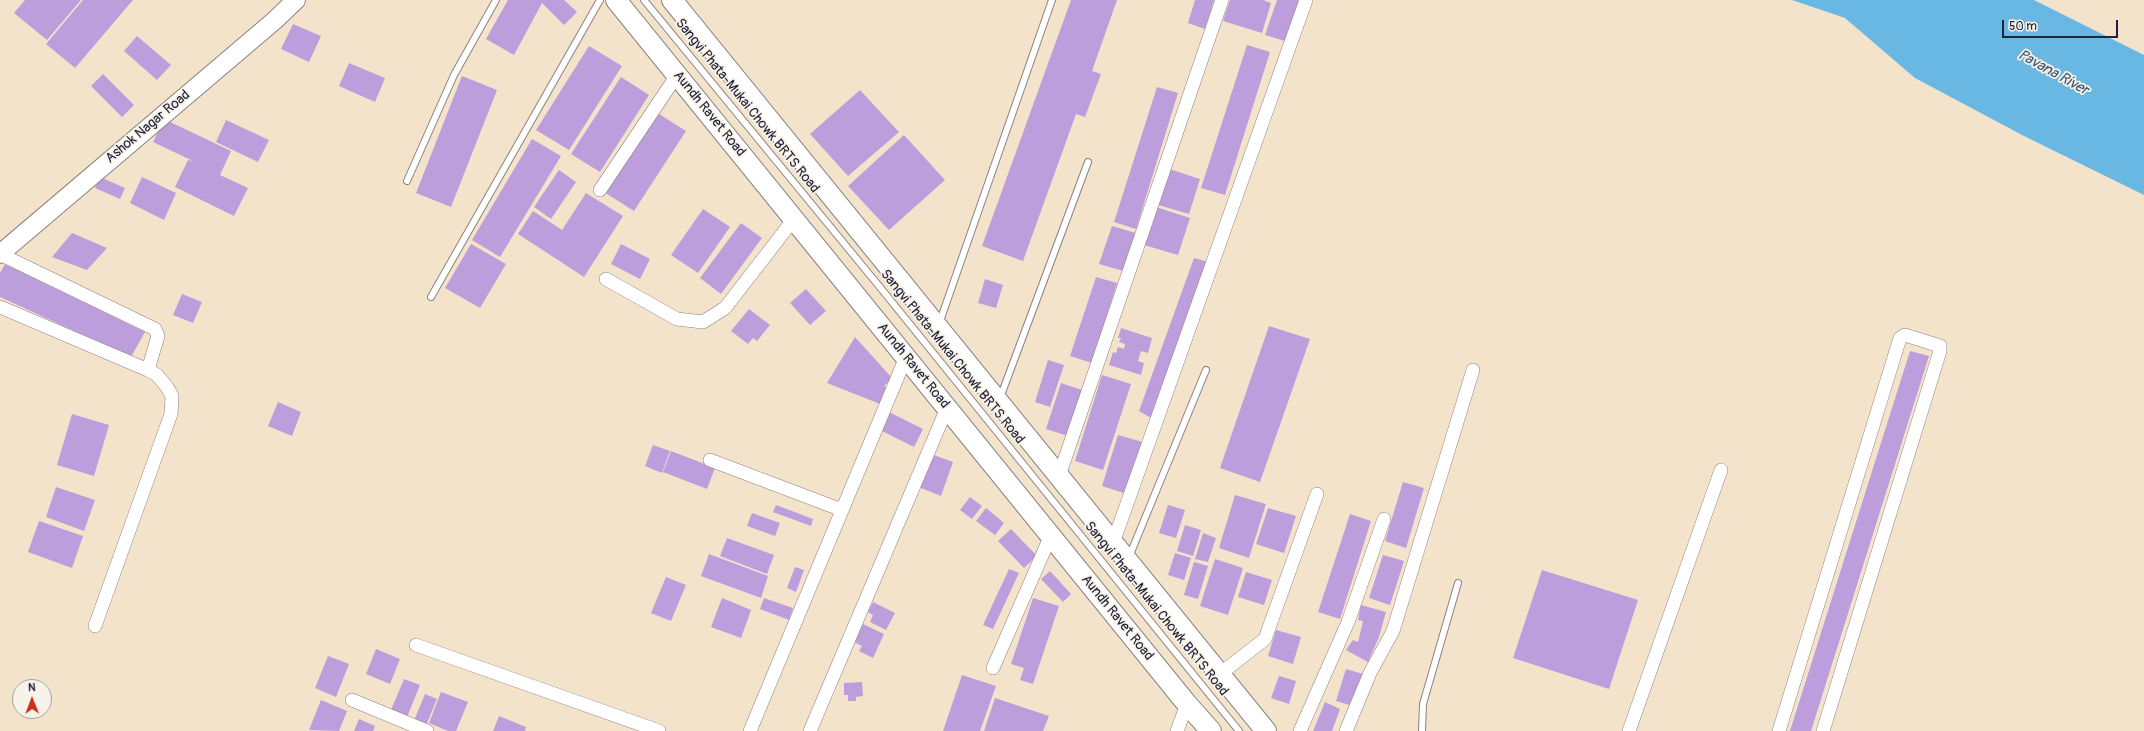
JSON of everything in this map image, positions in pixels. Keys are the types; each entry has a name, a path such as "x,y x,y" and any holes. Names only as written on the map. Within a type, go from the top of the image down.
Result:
{"main road":[{"name":"Aundh Ravet Road","path":"616,0 1187,704 1211,731"},
{"path":"672,0 1266,731"}],"street":[{"name":"Ashok Nagar Road","path":"0,254 274,21 296,0"},
{"path":"1059,476 1222,0"},
{"path":"1113,543 1306,0"},
{"path":"600,190 677,75"},
{"path":"606,279 677,319 703,322 725,308 794,219"},
{"path":"0,254 148,324 155,329 158,336 148,370"},
{"path":"0,307 148,370 157,375 172,396 171,414 96,626"},
{"path":"1779,731 1900,338 1905,335 1940,346 1940,351 1823,731"},
{"path":"750,731 906,357"},
{"path":"1346,731 1370,673 1393,631 1473,370"},
{"path":"810,731 947,408"},
{"path":"710,460 842,510"},
{"path":"1629,731 1721,470"},
{"path":"1220,674 1265,639 1317,494"},
{"path":"1300,731 1348,622 1384,519"},
{"path":"994,668 1051,535"},
{"path":"416,646 659,731"},
{"path":"352,700 427,731"},
{"path":"1177,731 1187,704"}],"lane":[{"path":"407,181 454,75 496,0"},
{"path":"431,297 600,0"},
{"name":"Sangvi Phata-Mukai Chowk BRTS Road","path":"644,0 879,286 1239,731"},
{"path":"938,327 1052,0"},
{"path":"998,402 1088,162"},
{"path":"1128,560 1206,370"},
{"path":"1422,731 1422,704 1458,582"}],"water":[{"name":"Pavana River","path":"1792,0 2034,0 2144,55 2144,195 2024,136 1915,78 1845,18"}],"building":[{"path":"25,0 81,0 47,40 14,13"},
{"path":"83,0 133,0 75,68 46,44"},
{"path":"508,0 564,0 577,12 564,25 542,3 514,55 486,39"},
{"path":"1071,0 1117,0 1092,71 1101,74 1085,117 1076,114 1023,261 982,246"},
{"path":"1195,0 1214,0 1205,29 1188,23"},
{"path":"1230,0 1263,0 1271,3 1262,33 1223,21"},
{"path":"1277,0 1302,0 1288,42 1265,35"},
{"path":"293,24 321,36 309,62 281,49"},
{"path":"137,36 171,65 157,80 124,51"},
{"path":"1247,45 1270,52 1225,195 1201,188"},
{"path":"589,46 622,66 569,150 536,130"},
{"path":"349,63 385,78 375,102 339,86"},
{"path":"103,74 134,105 122,117 91,86"},
{"path":"462,76 497,90 451,207 416,193"},
{"path":"621,77 649,95 600,172 571,154"},
{"path":"1157,87 1178,93 1136,229 1114,222"},
{"path":"860,90 899,132 848,176 810,134"},
{"path":"656,112 686,131 634,211 604,192"},
{"path":"164,119 231,151 220,175 248,188 234,216 175,187 188,160 193,161 153,142"},
{"path":"226,120 269,140 258,162 216,142"},
{"path":"904,135 945,180 889,230 848,186"},
{"path":"532,139 561,156 500,257 472,240"},
{"path":"1166,168 1200,179 1189,214 1155,204"},
{"path":"559,170 576,182 551,219 534,207"},
{"path":"100,177 125,188 120,199 95,188"},
{"path":"142,177 176,193 164,220 130,203"},
{"path":"586,193 623,216 584,277 518,234 533,211 562,230"},
{"path":"1156,207 1190,218 1178,255 1144,245"},
{"path":"703,209 730,227 698,273 671,255"},
{"path":"741,223 762,238 721,294 700,278"},
{"path":"1112,226 1139,234 1127,272 1099,264"},
{"path":"72,233 107,248 87,270 52,257"},
{"path":"471,244 506,264 480,308 445,288"},
{"path":"621,244 650,259 640,279 611,264"},
{"path":"1194,258 1212,263 1156,421 1139,411"},
{"path":"5,264 145,332 131,357 0,297 0,273"},
{"path":"1096,277 1117,283 1092,363 1070,356"},
{"path":"985,279 1003,285 996,308 978,303"},
{"path":"806,289 826,311 810,325 790,303"},
{"path":"182,294 202,302 193,323 173,315"},
{"path":"749,309 770,325 757,341 753,338 748,344 731,331"},
{"path":"1269,326 1310,339 1260,482 1220,468"},
{"path":"1121,328 1152,338 1148,353 1141,351 1138,361 1144,363 1141,375 1109,365 1113,352 1116,353 1118,347 1124,349 1125,344 1119,342 1121,338 1118,338"},
{"path":"855,337 892,378 884,386 888,388 880,404 827,383"},
{"path":"1910,351 1929,356 1811,731 1790,731"},
{"path":"1048,360 1064,365 1050,407 1035,402"},
{"path":"1102,375 1131,384 1103,470 1075,461"},
{"path":"1061,383 1082,390 1068,436 1046,429"},
{"path":"278,402 301,412 292,436 268,426"},
{"path":"887,411 923,429 914,447 878,429"},
{"path":"72,414 109,425 94,476 57,465"},
{"path":"1118,435 1146,443 1130,495 1102,486"},
{"path":"653,445 670,451 662,473 645,466"},
{"path":"671,451 715,468 707,489 663,472"},
{"path":"928,453 953,462 941,496 916,486"},
{"path":"1403,482 1424,488 1406,548 1385,541"},
{"path":"56,487 95,500 84,531 46,517"},
{"path":"1235,495 1266,504 1249,558 1219,548"},
{"path":"970,497 982,506 972,519 960,510"},
{"path":"776,505 813,519 811,526 773,512"},
{"path":"1168,505 1185,510 1176,538 1159,533"},
{"path":"986,508 1004,523 995,535 976,521"},
{"path":"1268,508 1296,516 1284,553 1256,544"},
{"path":"752,513 780,523 775,536 747,526"},
{"path":"1350,514 1371,521 1340,619 1318,612"},
{"path":"39,521 83,536 72,568 28,552"},
{"path":"1185,525 1201,530 1193,556 1177,551"},
{"path":"1011,529 1037,556 1024,568 998,541"},
{"path":"1203,533 1216,538 1208,562 1195,559"},
{"path":"727,538 774,555 767,574 720,556"},
{"path":"1175,553 1191,558 1184,580 1168,575"},
{"path":"709,554 768,576 761,598 701,576"},
{"path":"1383,555 1404,561 1390,605 1369,598"},
{"path":"1215,559 1243,568 1228,615 1200,606"},
{"path":"1194,562 1208,566 1198,599 1184,595"},
{"path":"795,567 804,570 796,592 787,588"},
{"path":"1009,569 1019,573 993,629 983,625"},
{"path":"1542,570 1638,600 1609,689 1513,658"},
{"path":"1050,571 1071,594 1063,602 1041,579"},
{"path":"1246,572 1272,580 1264,605 1238,597"},
{"path":"666,577 686,585 671,621 651,613"},
{"path":"722,598 751,610 741,638 711,627"},
{"path":"764,598 793,608 789,620 760,609"},
{"path":"1033,598 1059,606 1033,684 1020,680 1024,668 1011,664"},
{"path":"873,602 895,613 886,630 870,622 873,615 868,612"},
{"path":"1361,605 1386,612 1379,637 1368,662 1346,650 1353,640 1358,642 1363,621 1358,620"},
{"path":"863,624 884,634 873,658 859,651 862,646 854,642"},
{"path":"1276,630 1301,637 1293,664 1268,656"},
{"path":"376,649 400,659 390,684 366,674"},
{"path":"328,656 349,664 336,697 315,688"},
{"path":"1346,669 1363,674 1353,706 1336,701"},
{"path":"962,675 996,686 980,731 943,731"},
{"path":"1279,676 1296,681 1289,704 1271,698"},
{"path":"404,679 420,685 407,717 391,710"},
{"path":"862,682 863,696 856,697 856,701 848,701 848,695 844,695 844,683"},
{"path":"441,692 468,702 456,731 448,731 429,723"},
{"path":"425,694 437,699 425,728 413,723"},
{"path":"995,698 1049,716 1043,731 984,731"},
{"path":"321,700 347,711 339,731 309,730"},
{"path":"1325,702 1340,709 1332,731 1313,731"},
{"path":"499,716 526,727 525,731 493,731"},
{"path":"359,719 375,726 373,731 354,731"}]}
